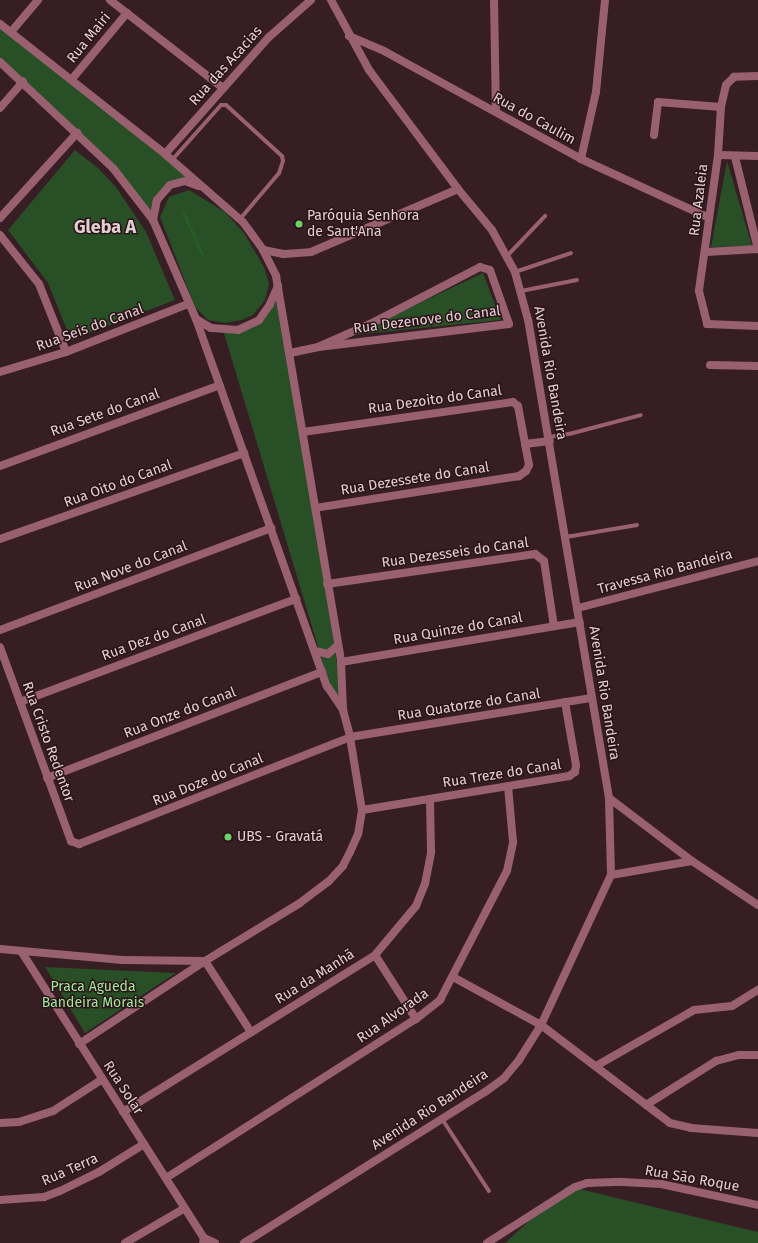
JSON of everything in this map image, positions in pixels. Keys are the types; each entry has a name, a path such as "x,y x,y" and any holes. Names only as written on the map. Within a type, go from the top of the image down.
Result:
{"street":[{"path":"11,32 38,0"},
{"path":"110,0 223,88"},
{"name":"Rua das Acacias","path":"165,154 269,37 311,0"},
{"name":"Avenida Rio Bandeira","path":"244,1243 504,1078 519,1060 541,1025 612,875 609,798 549,439 521,291 515,272 508,255 492,230 458,189 369,70 349,36 331,0"},
{"path":"494,0 496,112"},
{"path":"581,159 596,92 605,0"},
{"name":"Rua Mairi","path":"72,79 127,13"},
{"path":"0,24 72,79 165,154 240,219 263,250 276,276 341,662 343,710 350,737 362,810 358,834 350,852 343,866 329,880 300,903 205,961 79,1044"},
{"name":"Rua do Caulim","path":"349,36 384,51 581,159 709,218"},
{"path":"0,62 113,168 153,220 188,304 196,319 327,686 343,710"},
{"name":"Rua Azaleia","path":"758,76 734,77 729,79 721,108 718,155 706,252 699,291 707,324 758,326"},
{"path":"0,108 23,82"},
{"path":"654,135 658,102 721,108"},
{"path":"0,218 77,133"},
{"path":"718,155 736,157 758,156"},
{"path":"706,252 758,249 736,157"},
{"path":"153,220 157,200 170,185 185,181 204,187"},
{"path":"263,250 284,254 311,252 458,189"},
{"path":"0,235 39,284 66,352"},
{"name":"Rua Dezenove do Canal","path":"290,353 318,347 509,324 490,270 480,267 370,324 318,347"},
{"path":"196,319 211,328 238,330 259,320 270,304 278,285"},
{"name":"Rua Seis do Canal","path":"0,372 66,352 188,304"},
{"path":"710,365 758,366"},
{"name":"Rua Sete do Canal","path":"0,466 220,385"},
{"name":"Rua Dezoito do Canal","path":"303,432 513,402 518,406 529,465 526,471 519,476"},
{"path":"525,444 549,439"},
{"name":"Rua Oito do Canal","path":"0,539 244,453"},
{"name":"Rua Dezessete do Canal","path":"315,508 519,476"},
{"name":"Rua Nove do Canal","path":"0,630 271,528"},
{"name":"Rua Dezesseis do Canal","path":"327,584 534,554 544,561 554,626"},
{"path":"757,562 758,570"},
{"name":"Travessa Rio Bandeira","path":"578,608 757,562"},
{"name":"Rua Dez do Canal","path":"20,702 296,599"},
{"name":"Rua Quinze do Canal","path":"341,662 580,622"},
{"path":"315,651 328,654 338,645"},
{"name":"Rua Cristo Redentor","path":"0,647 47,778 74,844"},
{"name":"Rua Onze do Canal","path":"47,778 322,672"},
{"name":"Rua Quatorze do Canal","path":"350,737 592,698"},
{"name":"Rua Treze do Canal","path":"362,810 569,776 575,772 576,765 564,702"},
{"name":"Rua Doze do Canal","path":"74,844 79,844 350,737"},
{"name":"Rua Alvorada","path":"166,1178 416,1019 440,1000 453,978 508,865 513,842 508,786"},
{"path":"609,798 692,861 758,905"},
{"name":"Rua da Manhã","path":"123,1112 375,955 416,906 425,884 431,852 430,799"},
{"path":"612,875 692,861"},
{"path":"0,949 122,960 205,961"},
{"name":"Rua Solar","path":"21,951 101,1080 185,1208 204,1241 215,1243"},
{"path":"375,955 416,1019"},
{"path":"205,961 251,1032"},
{"path":"453,978 541,1025 596,1066 662,1119 678,1126 758,1133"},
{"path":"596,1066 694,1010 732,1006 758,990"},
{"path":"646,1105 716,1061 733,1056 758,1055"},
{"path":"0,1123 19,1122 53,1111 101,1080"},
{"name":"Rua Terra","path":"0,1200 44,1196 60,1191 99,1172 144,1144"},
{"name":"Rua São Roque","path":"487,1243 575,1187 597,1182 661,1184 758,1205"},
{"path":"125,1243 185,1208"}],"lane":[{"path":"172,160 221,105 226,104 282,156 284,161 279,173 240,219"},
{"path":"508,255 545,216"},
{"path":"515,272 571,253"},
{"path":"521,291 577,280"},
{"path":"549,439 641,415"},
{"path":"566,537 637,525"},
{"path":"442,1118 489,1191"}],"green space":[{"path":"0,24 204,187 182,181 157,197 153,220 113,168 0,61"},
{"path":"75,150 98,168 116,187 146,232 175,300 71,340 48,283 8,230"},
{"path":"727,161 752,246 711,247"},
{"path":"189,190 225,212 244,233 264,267 269,284 265,300 253,315 242,320 226,323 208,320 195,307 160,217 169,197"},
{"path":"483,273 501,320 352,335"},
{"path":"278,285 290,353 347,730 325,670 223,330 259,320"},
{"name":"Praca Agueda Bandeira Morais","path":"45,967 176,973 85,1033"},
{"path":"567,1186 758,1232 758,1243 505,1243"}],"waterway":[{"path":"183,212 202,254"}],"place":[{"name":"Paróquia Senhora de Sant'Ana","path":"299,224"},
{"name":"UBS - Gravatá","path":"228,837"}],"district":[{"name":"Gleba A","path":"105,227"}]}
